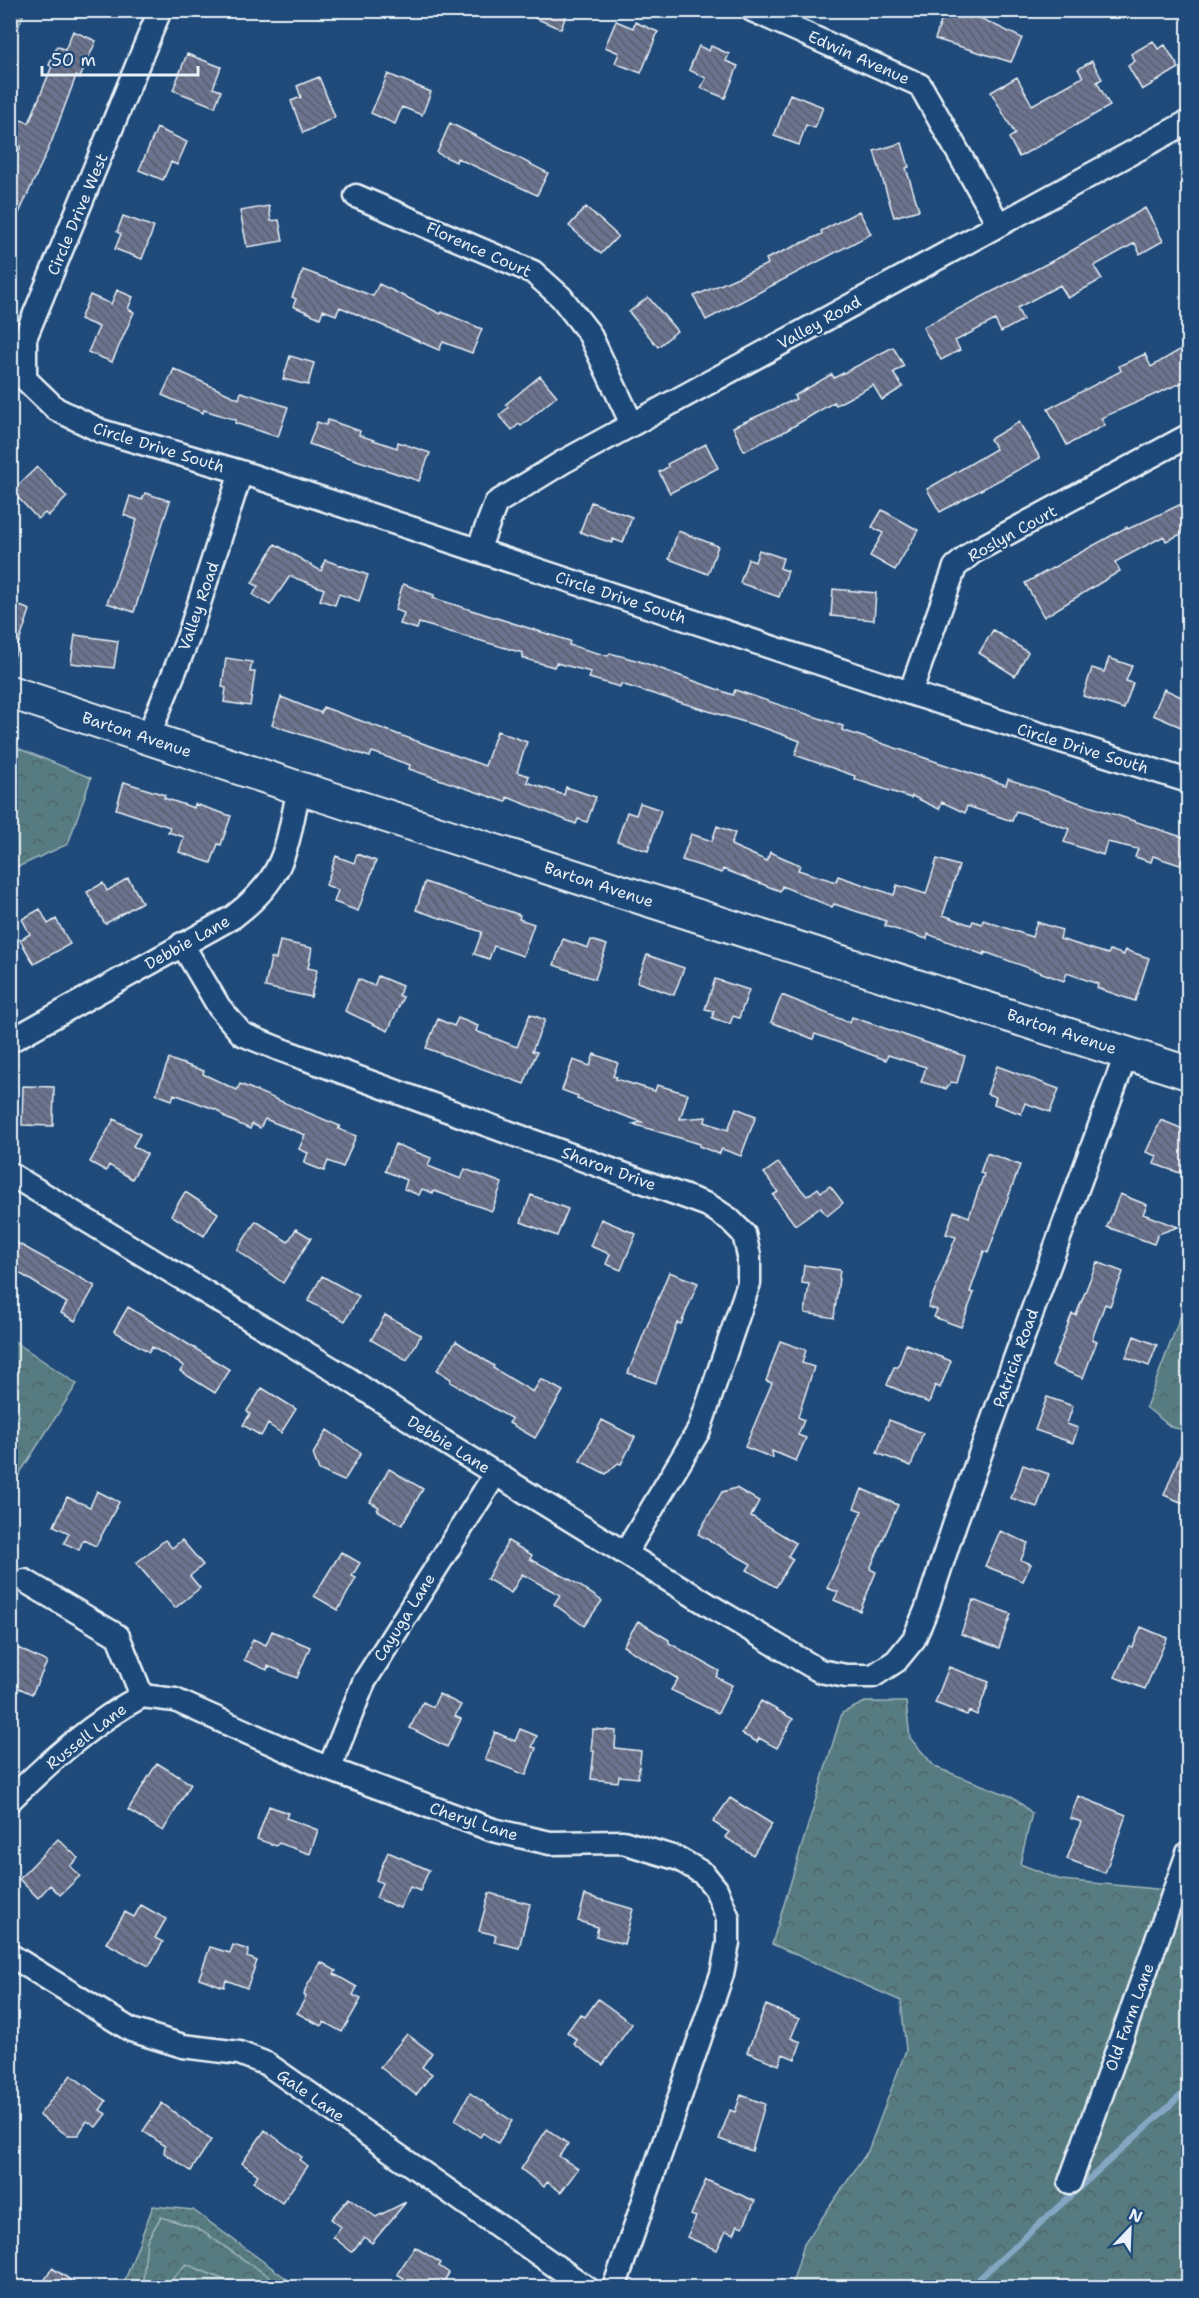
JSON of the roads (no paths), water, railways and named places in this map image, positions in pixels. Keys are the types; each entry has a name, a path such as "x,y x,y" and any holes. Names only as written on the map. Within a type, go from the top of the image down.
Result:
{"street":[{"name":"Circle Drive West","path":"56,409 25,379 25,338 160,10"},
{"name":"Edwin Avenue","path":"752,10 920,85 998,223"},
{"name":"Valley Road","path":"478,550 496,503 632,424 998,223 1188,122"},
{"name":"Florence Court","path":"356,196 533,272 561,297 589,333 632,424"},
{"name":"Circle Drive South","path":"56,409 101,431 241,472 910,693 1188,781"},
{"name":"Roslyn Court","path":"910,693 955,567 973,552 1188,436"},
{"name":"Valley Road","path":"148,737 188,638 241,472"},
{"name":"Barton Avenue","path":"10,692 298,788 1188,1073"},
{"name":"Debbie Lane","path":"10,1041 233,917 255,900 273,878 285,857 298,788"},
{"name":"Sharon Drive","path":"182,944 219,1007 242,1034 708,1205 729,1218 744,1234 749,1256 749,1283 699,1430 626,1552"},
{"name":"Patricia Road","path":"896,1661 914,1639 927,1608 955,1523 1127,1052"},
{"name":"Debbie Lane","path":"10,1173 347,1378 496,1473 820,1671 846,1676 873,1676 896,1661"},
{"name":"Cayuga Lane","path":"329,1769 364,1682 496,1473"},
{"name":"Russell Lane","path":"10,1800 33,1777 111,1712 142,1696 118,1636 25,1581"},
{"name":"Cheryl Lane","path":"142,1696 175,1700 329,1769 493,1830 550,1843 623,1842 679,1859 704,1874 716,1889 728,1918 728,1943 722,1974 614,2288"},
{"name":"Old Farm Lane","path":"1070,2182 1188,1853"},
{"name":"Gale Lane","path":"10,1956 131,2030 183,2046 239,2053 267,2064 587,2288"}],"waterway":[{"path":"10,20 15,10"},
{"path":"969,2288 1188,2089"}]}
